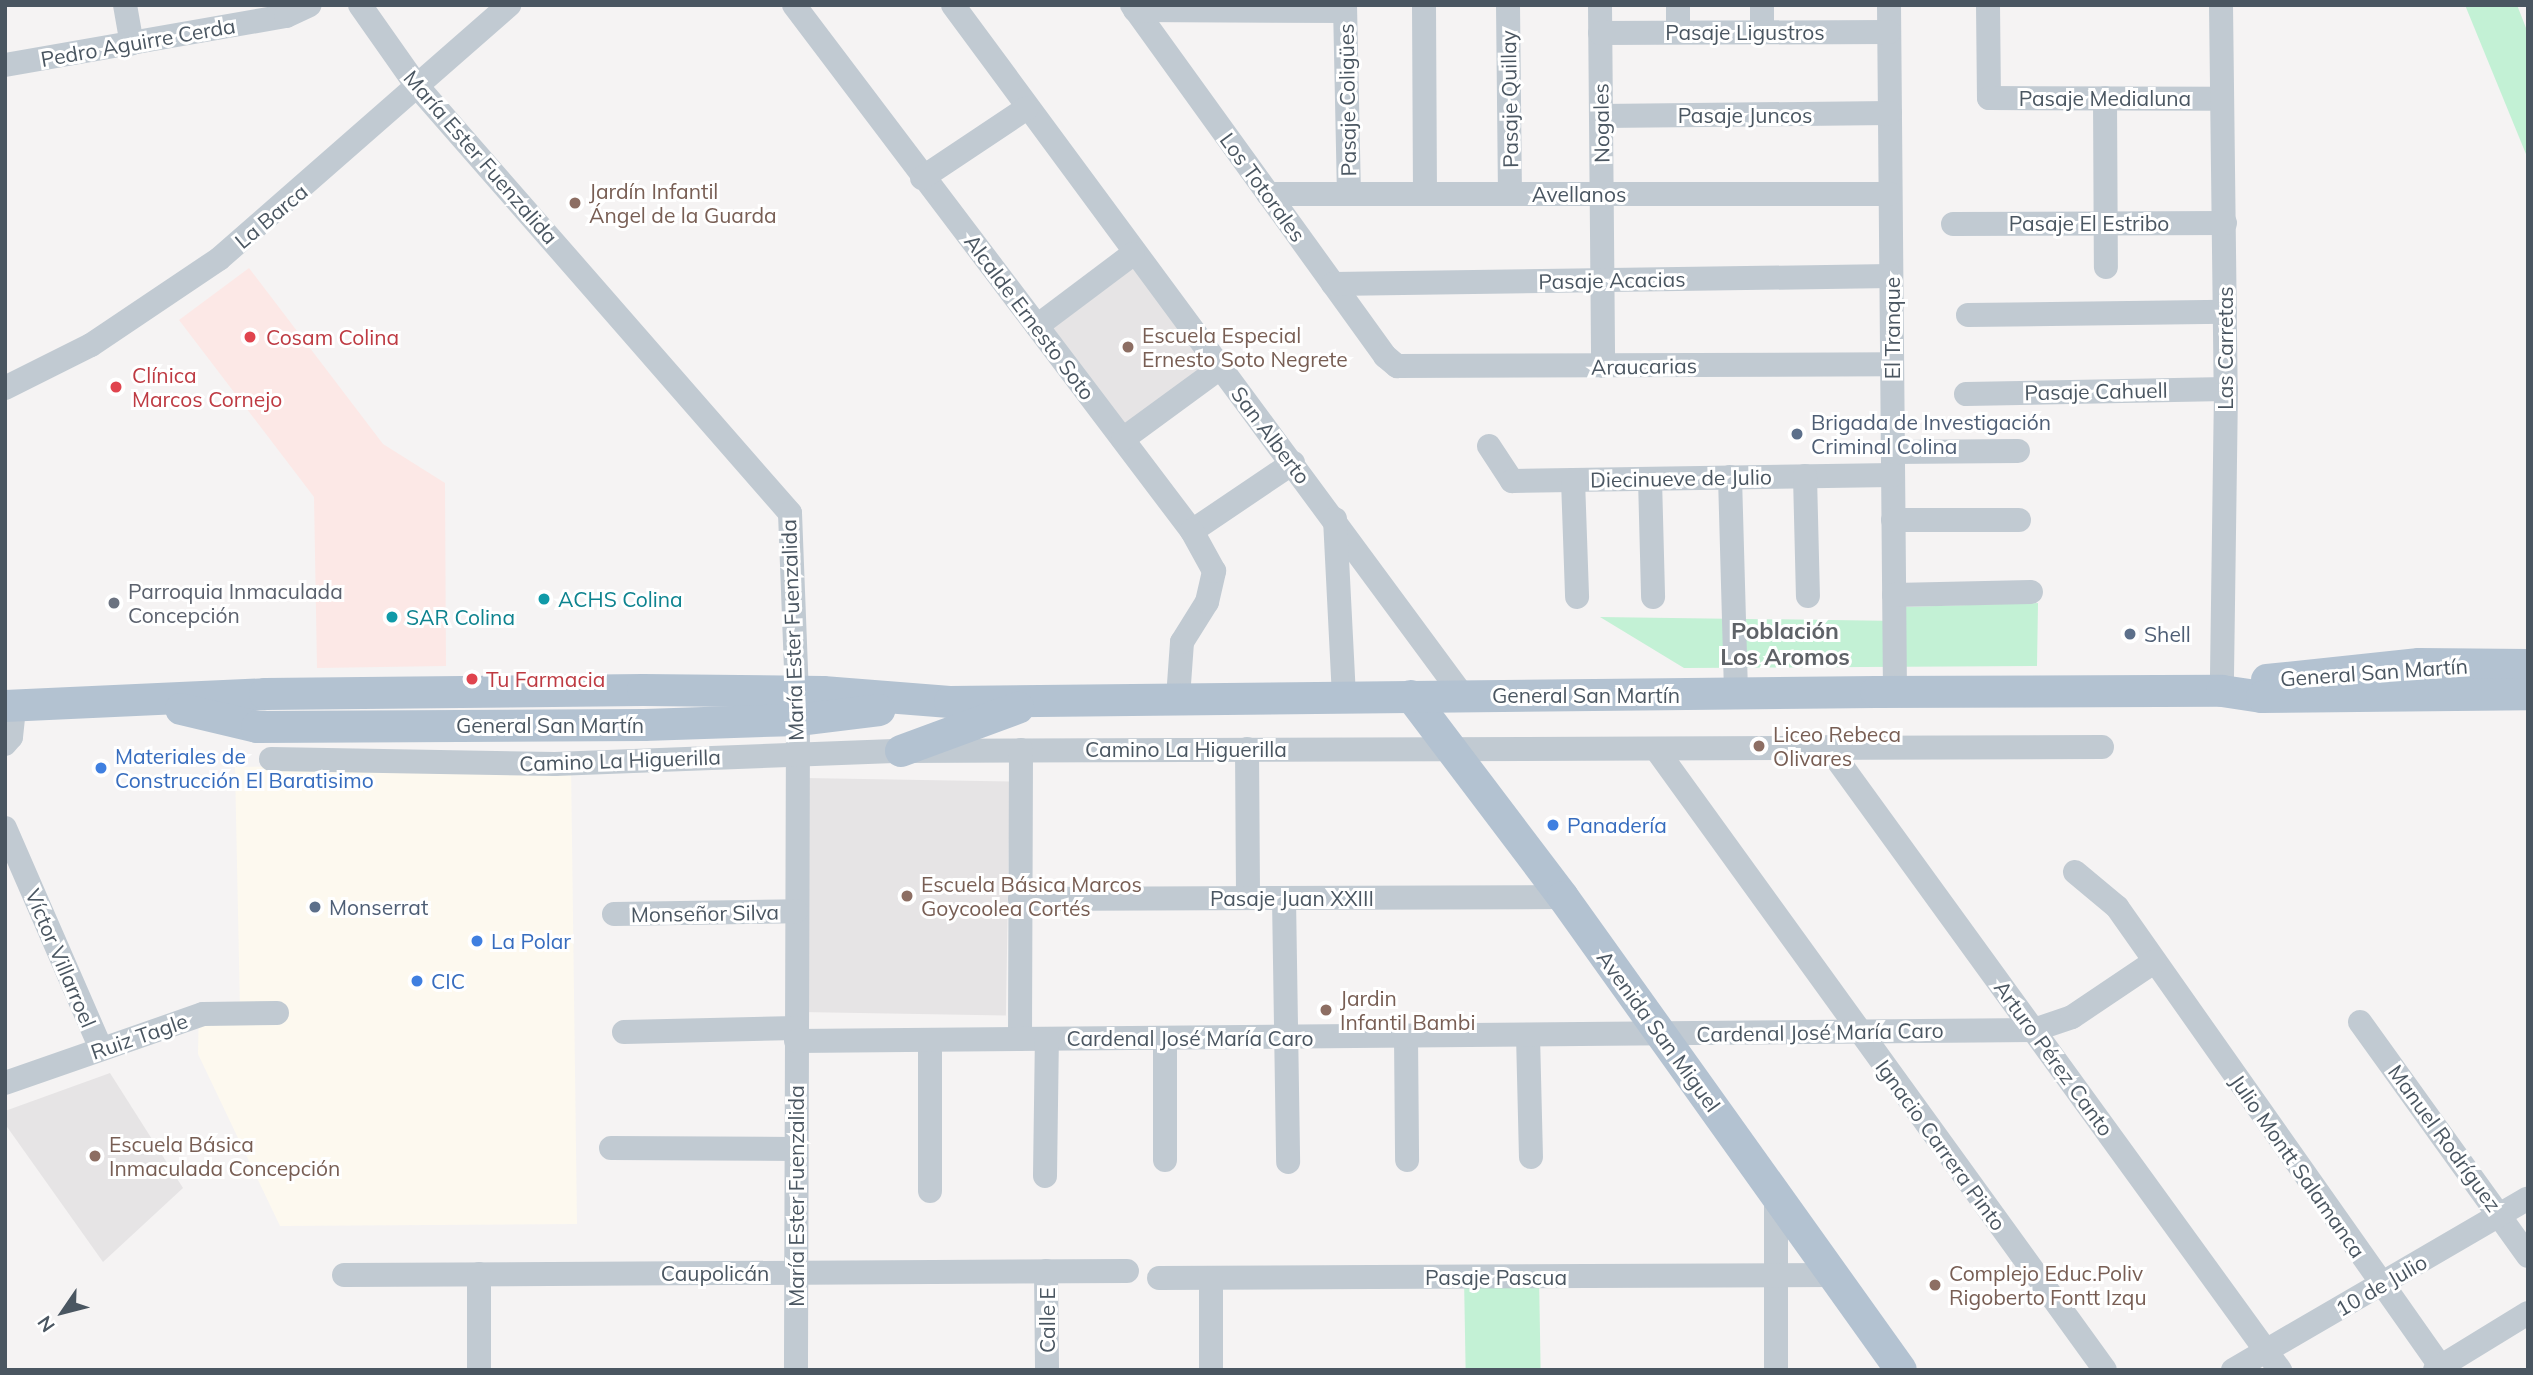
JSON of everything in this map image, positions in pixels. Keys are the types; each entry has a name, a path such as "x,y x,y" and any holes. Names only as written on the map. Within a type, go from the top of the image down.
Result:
{"main road":[{"name":"General San Martín","path":"2222,691 2274,679 2419,664 2528,665"},
{"name":"General San Martín","path":"9,706 152,702 257,727 353,711 797,706 1040,699 1895,692 2222,691 2262,697 2528,694"},
{"name":"Avenida San Miguel","path":"1411,696 1563,897 1901,1370"},
{"path":"901,751 1040,699"}],"street":[{"path":"125,5 132,43"},
{"name":"Pedro Aguirre Cerda","path":"5,65 286,16 310,5"},
{"name":"María Ester Fuenzalida","path":"360,5 417,86 790,513 797,706 796,1370"},
{"name":"La Barca","path":"5,388 90,345 219,259 509,5"},
{"name":"San Alberto","path":"953,5 1133,254 1335,519 1464,696"},
{"path":"1424,5 1425,194"},
{"name":"Pasaje Quillay","path":"1508,5 1510,194"},
{"name":"Nogales","path":"1600,5 1603,366"},
{"path":"1678,5 1678,32"},
{"path":"1762,5 1762,32"},
{"name":"El Tranque","path":"1889,5 1895,692"},
{"name":"Pasaje Medialuna","path":"1988,5 1989,98 2221,99"},
{"name":"Las Carretas","path":"2221,5 2226,389 2222,691"},
{"path":"1133,8 1345,8"},
{"name":"Los Totorales","path":"1133,8 1385,356 1397,366"},
{"name":"Pasaje Coligües","path":"1345,8 1349,194"},
{"name":"Alcalde Ernesto Soto","path":"806,9 922,178 1192,531 1214,571 1207,602 1182,642 1178,698"},
{"name":"Pasaje Ligustros","path":"1600,33 1889,32"},
{"path":"2105,98 2106,267"},
{"path":"922,178 1027,108"},
{"name":"Pasaje Juncos","path":"1601,116 1890,113"},
{"name":"Avellanos","path":"1268,194 1891,194"},
{"name":"Pasaje El Estribo","path":"1953,224 2225,222"},
{"path":"1037,326 1133,254"},
{"name":"Pasaje Acacias","path":"1333,284 1891,276"},
{"path":"1968,315 2225,312"},
{"name":"Araucarias","path":"1397,366 1892,364"},
{"path":"1123,439 1220,368"},
{"name":"Pasaje Cahuell","path":"1966,394 2226,389"},
{"name":"Diecinueve de Julio","path":"1489,446 1512,481 1805,476 1893,463 2018,451"},
{"path":"1192,531 1293,463"},
{"path":"1805,476 1808,596"},
{"path":"1730,477 1736,694"},
{"path":"1650,479 1653,597"},
{"path":"1573,480 1577,597"},
{"path":"1335,519 1344,697"},
{"path":"1893,520 2019,520"},
{"path":"1894,595 2031,592"},
{"path":"5,744 11,737 9,706"},
{"path":"353,711 354,759"},
{"name":"Arturo Pérez Canto","path":"1828,747 2273,1360"},
{"name":"Camino La Higuerilla","path":"271,759 555,764 901,751 2102,747"},
{"path":"1247,749 1248,898"},
{"name":"Ignacio Carrera Pinto","path":"1656,749 1858,1032 2105,1370"},
{"path":"1020,1039 1021,750"},
{"name":"Víctor Villarroel","path":"5,828 101,1049"},
{"name":"Julio Montt Salamanca","path":"2076,872 2116,907 2440,1369"},
{"name":"Pasaje Juan XXIII","path":"1020,900 1563,897"},
{"path":"1284,898 1288,1162"},
{"name":"Monseñor Silva","path":"614,914 796,911"},
{"name":"Cardenal José María Caro","path":"624,1032 929,1040 2034,1030 2072,1017 2154,962"},
{"name":"Ruiz Tagle","path":"5,1083 203,1014 277,1013"},
{"name":"Manuel Rodríguez","path":"2360,1022 2502,1215 2528,1256"},
{"path":"1528,1035 1531,1157"},
{"path":"1406,1036 1407,1160"},
{"path":"1165,1038 1165,1160"},
{"path":"1045,1176 1046,1039"},
{"path":"929,1040 930,1191"},
{"path":"611,1148 796,1149"},
{"path":"1776,1194 1776,1370"},
{"name":"10 de Julio","path":"2233,1370 2273,1360 2382,1285 2528,1198"},
{"name":"Calle E","path":"1046,1271 1047,1370"},
{"name":"Caupolicán","path":"344,1275 1127,1271"},
{"path":"479,1274 479,1370"},
{"name":"Pasaje Pascua","path":"1159,1278 1832,1275"},
{"path":"1211,1278 1211,1370"},
{"path":"2440,1369 2528,1312"}],"shaded area":[{"name":"Escuela Especial Ernesto Soto Negrete","path":"1132,264 1210,367 1124,431 1047,328"},
{"path":"249,268 383,444 445,483 446,666 317,668 314,497 179,320"},
{"path":"571,764 577,1224 280,1226 198,1054 199,1005 240,1010 235,767"},
{"name":"Escuela Básica Marcos Goycoolea Cortés","path":"805,778 1010,782 1006,1016 801,1012"},
{"name":"Escuela Básica Inmaculada Concepción","path":"110,1073 183,1188 103,1262 5,1124 5,1111"}],"green space":[{"path":"2465,5 2517,5 2528,33 2528,159"},
{"path":"2038,603 2037,666 1684,668 1600,617 1900,621 1904,607"},
{"path":"1539,1276 1541,1370 1466,1370 1464,1277"}],"place":[{"name":"Jardín Infantil Ángel de la Guarda","path":"575,203"},
{"name":"Cosam Colina","path":"250,337"},
{"name":"Escuela Especial Ernesto Soto Negrete","path":"1128,347"},
{"name":"Clínica Marcos Cornejo","path":"116,387"},
{"name":"Brigada de Investigación Criminal Colina","path":"1797,434"},
{"name":"ACHS Colina","path":"544,599"},
{"name":"Parroquia Inmaculada Concepción","path":"114,603"},
{"name":"SAR Colina","path":"392,617"},
{"name":"Shell","path":"2130,634"},
{"name":"Tu Farmacia","path":"472,679"},
{"name":"Liceo Rebeca Olivares","path":"1759,746"},
{"name":"Materiales de Construcción El Baratisimo","path":"101,768"},
{"name":"Panadería","path":"1553,825"},
{"name":"Escuela Básica Marcos Goycoolea Cortés","path":"907,896"},
{"name":"Monserrat","path":"315,907"},
{"name":"La Polar","path":"477,941"},
{"name":"CIC","path":"417,981"},
{"name":"Jardin Infantil Bambi","path":"1326,1010"},
{"name":"Escuela Básica Inmaculada Concepción","path":"95,1156"},
{"name":"Complejo Educ.Poliv Rigoberto Fontt Izqu","path":"1935,1285"}],"district":[{"name":"Población Los Aromos","path":"1785,644"}]}
